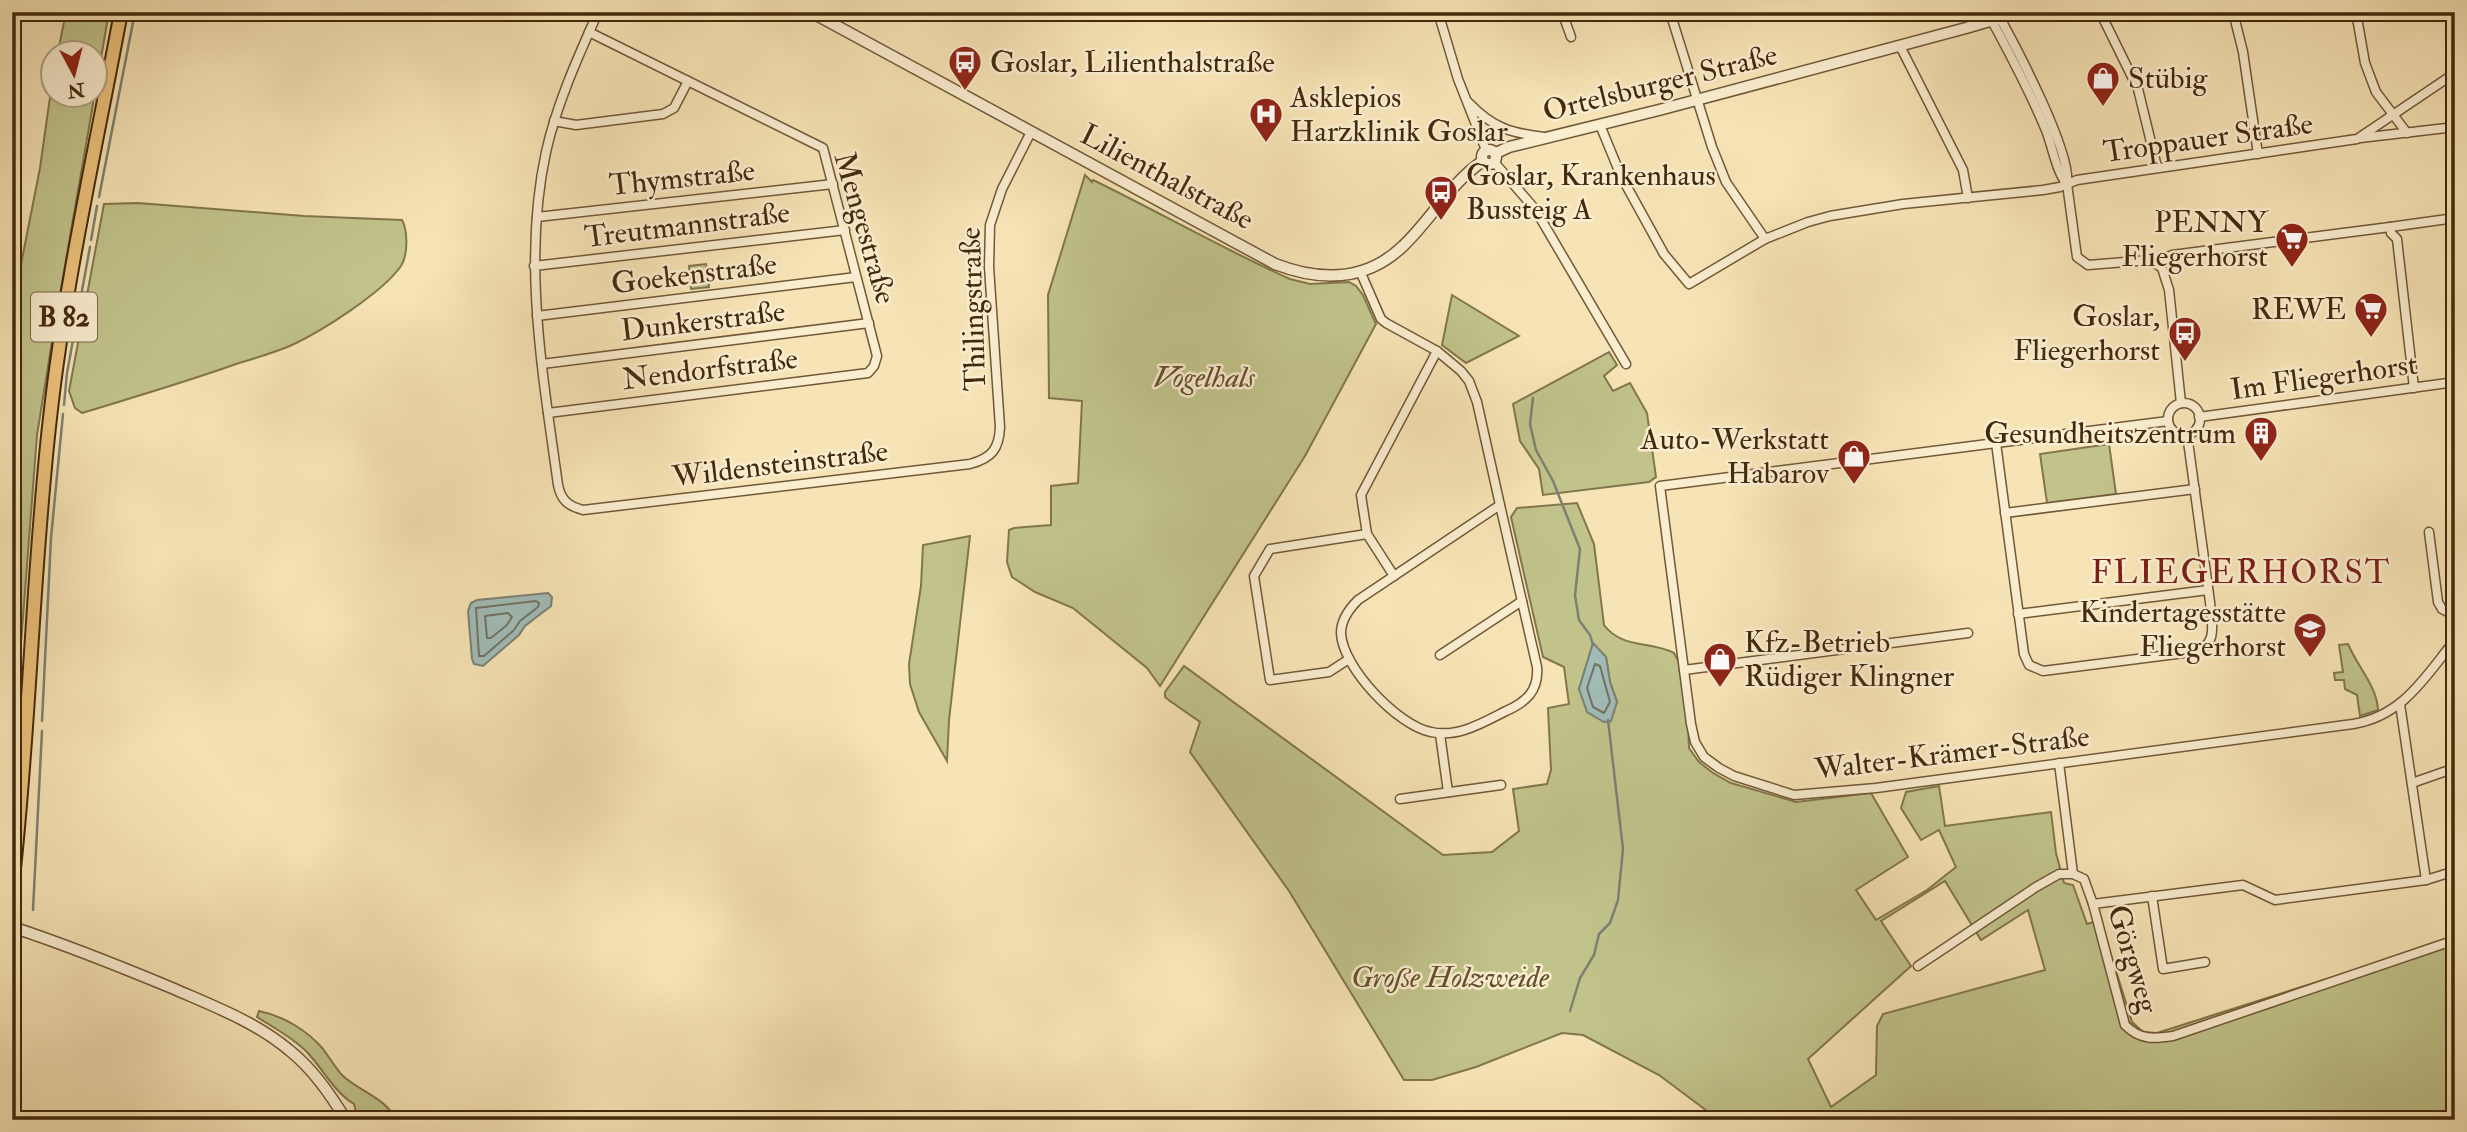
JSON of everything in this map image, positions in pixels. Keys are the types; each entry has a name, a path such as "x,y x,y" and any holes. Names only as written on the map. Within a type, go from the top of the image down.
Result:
{"main road":[{"name":"B 82","path":"12,887 26,748 50,417 64,321 121,12"}],"street":[{"path":"548,413 534,266 541,177 554,121 570,75 598,12"},
{"name":"Lilienthalstraße","path":"811,12 1275,264 1294,271 1318,276 1360,271 1381,262 1401,248 1458,182 1490,157"},
{"path":"1438,12 1466,100 1490,157 1535,209 1626,364"},
{"path":"1562,12 1571,37"},
{"path":"1670,12 1712,148 1726,181 1765,239"},
{"path":"2010,12 1994,16 2039,114 2062,178 2067,184 2075,251 2081,262 2096,265 2150,260 2157,262 2166,278 2181,403 2172,408 2168,421 2175,432 2187,435 2212,638 2204,649 2192,652 2043,671 2029,665 2025,660 2018,614 1996,443 2168,421"},
{"path":"2100,12 2138,89 2157,167"},
{"path":"2233,12 2243,51 2258,154"},
{"path":"2356,12 2365,63 2376,92 2407,133"},
{"name":"Ortelsburger Straße","path":"1490,157 1509,147 1900,46 1994,16"},
{"name":"Mengestraße","path":"589,32 823,148 877,356 874,366"},
{"path":"1900,46 1963,170 1968,198"},
{"name":"Troppauer Straße","path":"2357,139 2455,73"},
{"path":"554,121 576,125 663,114 674,108 688,81"},
{"path":"1466,100 1483,118 1494,125 1522,135 1547,138"},
{"name":"Troppauer Straße","path":"1600,125 1621,176 1664,254 1689,284 1765,239 1808,222 1854,211 2043,190 2077,180 2157,167 2455,127"},
{"name":"Thilingstraße","path":"996,451 1000,427 989,267 990,225 1002,189 1031,132"},
{"name":"Thymstraße","path":"537,217 833,184"},
{"path":"2157,262 2172,255 2455,218"},
{"path":"2390,228 2397,239 2414,388"},
{"name":"Treutmannstraße","path":"534,266 845,230"},
{"path":"1360,271 1386,323 1437,351 1461,371 1474,391 1522,601 1538,675 1532,694 1519,705 1469,729 1440,734 1420,729 1385,703 1366,684 1349,659 1341,632 1348,612 1358,600 1500,505"},
{"name":"Goekenstraße","path":"537,316 856,276"},
{"name":"Dunkerstraße","path":"542,364 869,323"},
{"path":"1394,576 1367,534 1361,495 1437,351"},
{"name":"Nendorfstraße","path":"548,413 868,373 874,366"},
{"name":"Im Fliegerhorst","path":"2199,416 2455,383"},
{"name":"Im Fliegerhorst","path":"2181,403 2193,406 2199,416 2198,426 2187,435"},
{"name":"Wildensteinstraße","path":"548,413 562,498 574,507 591,510 970,464 982,461 996,451"},
{"name":"Walter-Krämer-Straße","path":"1996,443 1660,486 1695,742 1703,757 1734,776 1794,795 1876,788 2366,722 2390,712 2400,704 2455,640"},
{"path":"2005,513 2194,489"},
{"path":"2429,532 2440,606 2455,616"},
{"path":"1349,659 1329,671 1270,680 1254,576 1270,550 1367,534"},
{"path":"2018,614 2208,590"},
{"path":"1440,654 1522,601"},
{"path":"1684,670 1968,633"},
{"path":"2400,704 2426,880"},
{"path":"1440,734 1448,792"},
{"path":"1918,966 2036,887 2059,874 2073,874 2059,763"},
{"path":"2412,783 2455,768"},
{"path":"1400,799 1501,785"},
{"path":"2093,904 2243,885 2275,900 2426,880 2455,871"},
{"name":"Görgweg","path":"2073,874 2084,879 2093,904 2125,1025 2134,1035 2144,1038 2173,1036 2455,940"},
{"path":"2152,896 2163,969 2205,962"},
{"path":"12,920 42,933 49,939"},
{"path":"12,927 49,939 237,1016 264,1031 310,1070 327,1089 346,1120"}],"green space":[{"path":"66,12 109,12 104,38 61,38"},
{"path":"48,108 92,108 37,435 20,656 12,657 12,310 40,168"},
{"name":"Vogelhals","path":"1085,175 1092,182 1093,180 1290,279 1310,284 1349,282 1363,295 1376,324 1305,456 1160,686 1147,668 1073,608 1035,592 1012,577 1007,562 1009,530 1051,525 1051,486 1078,483 1082,401 1049,398 1048,295"},
{"path":"138,203 304,216 402,220 406,236 405,256 401,266 380,288 335,321 292,345 82,413 75,408 69,391 104,204"},
{"path":"706,264 709,287 691,289 689,266"},
{"path":"1452,295 1519,336 1466,363 1442,345"},
{"path":"1609,352 1617,365 1604,376 1613,391 1630,383 1647,413 1656,477 1649,482 1543,495 1539,469 1520,441 1513,404"},
{"path":"2109,444 2116,494 2047,503 2040,454"},
{"name":"Große Holzweide","path":"1577,503 1594,544 1604,625 1619,638 1674,653 1680,664 1689,748 1699,762 1731,783 1796,802 1871,793 1908,857 1856,890 1876,920 1927,890 1956,867 1939,830 1921,840 1901,808 1906,792 1939,786 1945,826 2051,812 2056,853 2064,883 2073,885 2087,924 2100,920 2132,1022 2143,1032 2157,1033 2455,938 2455,1120 1727,1120 1707,1111 1659,1075 1583,1035 1562,1033 1476,1067 1432,1080 1404,1080 1289,891 1190,752 1200,722 1165,697 1165,692 1184,666 1443,855 1492,852 1519,831 1513,789 1547,784 1551,770 1548,708 1569,704 1564,667 1543,657 1511,517 1517,508","holes":["1593,644 1606,657 1617,702 1579,689","1945,881 1981,940 2028,910 2045,970 1883,1014 1877,1026 1876,1075 1831,1107 1808,1059 1911,966 1881,921"]},
{"path":"970,536 949,720 947,761 919,712 910,684 909,664 921,586 923,545"},
{"path":"2348,644 2377,701 2378,710 2360,716 2357,695 2345,689 2344,680 2335,680 2334,673 2343,672 2339,645"},
{"path":"259,1011 286,1020 310,1036 343,1076 379,1100 392,1112 396,1120 358,1120 354,1104 335,1087 307,1052 257,1017"}],"water":[{"path":"548,593 552,597 551,606 525,626 519,635 483,666 474,664 468,611 471,603 477,600"},
{"path":"1593,643 1606,657 1617,702 1611,721 1604,722 1587,712 1579,689"}],"waterway":[{"path":"99,197 135,12"},
{"path":"91,240 97,206"},
{"path":"64,405 67,373 90,247"},
{"path":"1533,398 1530,424 1536,450 1553,481 1580,549 1575,595 1579,620 1590,635 1593,645"},
{"path":"42,721 51,538 63,414"},
{"path":"12,725 17,663"},
{"path":"1570,1011 1580,978 1594,955 1599,934 1610,923 1618,900 1623,849 1608,720"},
{"path":"33,910 42,731"}],"place":[{"name":"Goslar, Lilienthalstraße","path":"965,92"},
{"name":"Stübig","path":"2103,108"},
{"name":"Asklepios Harzklinik Goslar","path":"1266,144"},
{"name":"Goslar, Krankenhaus Bussteig A","path":"1441,222"},
{"name":"PENNY Fliegerhorst","path":"2292,269"},
{"name":"REWE","path":"2371,339"},
{"name":"Goslar, Fliegerhorst","path":"2185,363"},
{"name":"Gesundheitszentrum","path":"2261,463"},
{"name":"Auto-Werkstatt Habarov","path":"1854,486"},
{"name":"Kindertagesstätte Fliegerhorst","path":"2310,659"},
{"name":"Kfz-Betrieb Rüdiger Klingner","path":"1720,689"}],"district":[{"name":"FLIEGERHORST","path":"2241,572"}]}
